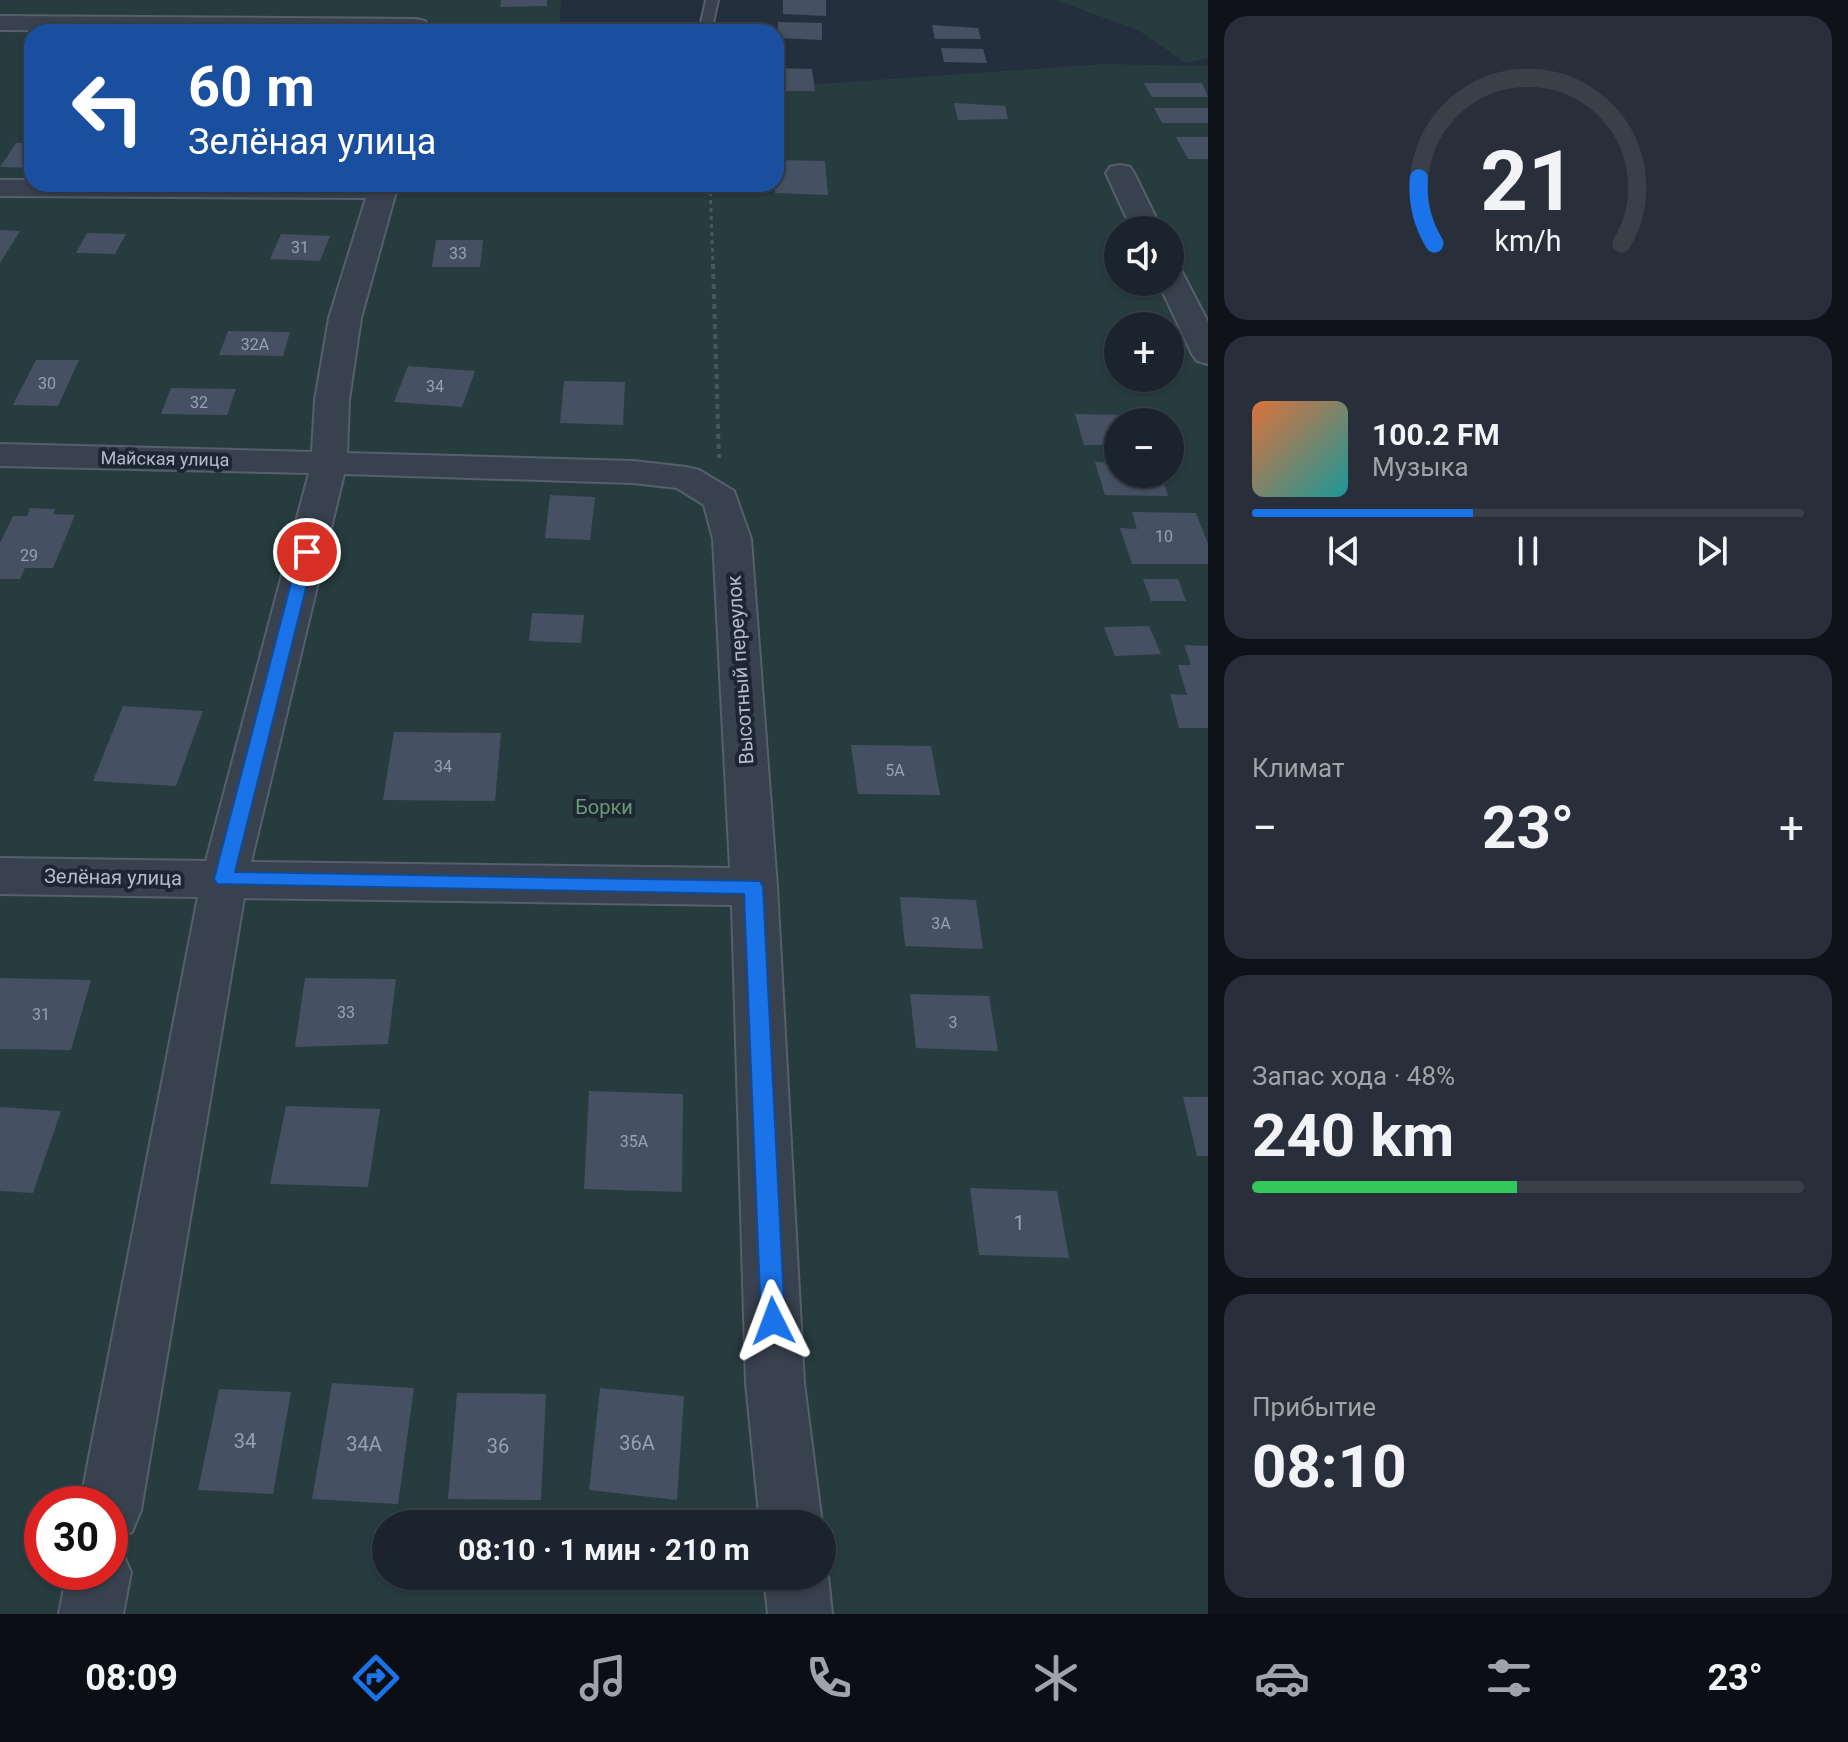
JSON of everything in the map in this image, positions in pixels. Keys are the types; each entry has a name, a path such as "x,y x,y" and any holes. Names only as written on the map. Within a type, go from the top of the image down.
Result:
{"street":[{"path":"417,24 422,0"},
{"path":"0,23 69,24"},
{"path":"1120,173 1140,216"},
{"path":"0,188 24,188"},
{"path":"114,1486 224,879 329,463 332,400 345,318 383,192"},
{"path":"1180,296 1208,354"},
{"name":"Майская улица","path":"0,455 329,463"},
{"path":"329,463 633,472 686,478 721,499"},
{"name":"Высотный переулок","path":"721,499 732,539 754,887 775,1383 789,1510"},
{"name":"Зелёная улица","path":"0,876 754,887"},
{"path":"91,1614 96,1590"},
{"path":"797,1590 800,1614"}],"lane":[{"path":"707,24 712,0"}],"path":[{"path":"710,192 721,499"}],"green space":[{"name":"Борки","path":"0,0 561,0 560,24 24,24 24,192 784,192 784,86 1104,64 1208,66 1208,1614 0,1614"},
{"path":"1055,0 1208,0 1208,58 1186,63 1138,30"}],"building":[{"path":"501,0 547,0 547,6 500,7"},
{"path":"783,0 826,0 826,16 783,14"},
{"path":"822,23 822,40 784,38 784,24 778,24"},
{"path":"932,25 978,28 981,39 935,39"},
{"path":"941,48 983,49 987,63 944,62"},
{"path":"784,68 812,69 815,91 784,91"},
{"path":"1144,83 1202,83 1208,97 1152,97"},
{"path":"954,103 1005,106 1008,119 958,120"},
{"path":"1154,108 1208,108 1208,123 1162,123"},
{"path":"1176,137 1208,137 1208,159 1188,159"},
{"path":"16,143 24,143 24,168 0,167"},
{"path":"784,160 825,161 828,195 775,193 784,192"},
{"path":"0,230 20,231 0,263"},
{"path":"87,233 126,234 115,254 76,253"},
{"path":"281,234 330,236 320,261 270,259"},
{"path":"436,240 483,240 480,267 432,267"},
{"path":"228,331 290,332 283,356 219,355"},
{"path":"36,360 79,360 58,406 13,405"},
{"path":"408,366 475,371 462,407 394,402"},
{"path":"564,381 625,382 623,425 560,423"},
{"path":"171,388 236,389 227,415 161,414"},
{"path":"1075,414 1104,414 1104,445 1084,445"},
{"path":"1095,462 1104,462 1104,488 1165,488 1168,496 1105,495"},
{"path":"550,495 595,497 590,540 545,538"},
{"path":"30,508 55,509 53,514 75,515 53,568 25,568 20,579 0,579 0,543 13,516 27,516"},
{"path":"1132,512 1196,513 1208,544 1208,564 1132,564 1120,528 1137,529"},
{"path":"1143,579 1178,579 1186,601 1151,601"},
{"path":"532,613 584,615 581,643 529,641"},
{"path":"1149,626 1161,654 1115,656 1104,627"},
{"path":"1184,645 1208,646 1208,728 1179,728 1170,694 1187,695 1178,665 1191,665"},
{"path":"123,706 203,711 176,786 93,781"},
{"path":"394,732 501,733 495,801 383,800"},
{"path":"851,745 931,746 940,795 858,794"},
{"path":"900,897 976,900 983,949 905,946"},
{"path":"0,978 91,980 71,1050 0,1049"},
{"path":"305,978 396,979 388,1044 295,1047"},
{"path":"910,994 989,996 998,1051 916,1048"},
{"path":"589,1091 683,1094 682,1192 584,1189"},
{"path":"1183,1097 1208,1097 1208,1156 1197,1156"},
{"path":"286,1106 380,1109 368,1187 270,1184"},
{"path":"0,1107 61,1111 33,1193 0,1191"},
{"path":"970,1188 1057,1191 1069,1258 979,1255"},
{"path":"332,1383 414,1388 398,1504 312,1499"},
{"path":"600,1388 684,1396 677,1500 589,1490"},
{"path":"219,1389 291,1392 273,1494 198,1490"},
{"path":"457,1393 546,1394 541,1500 448,1499"}],"route":[{"path":"307,552 224,879 754,887 773,1321"}]}
